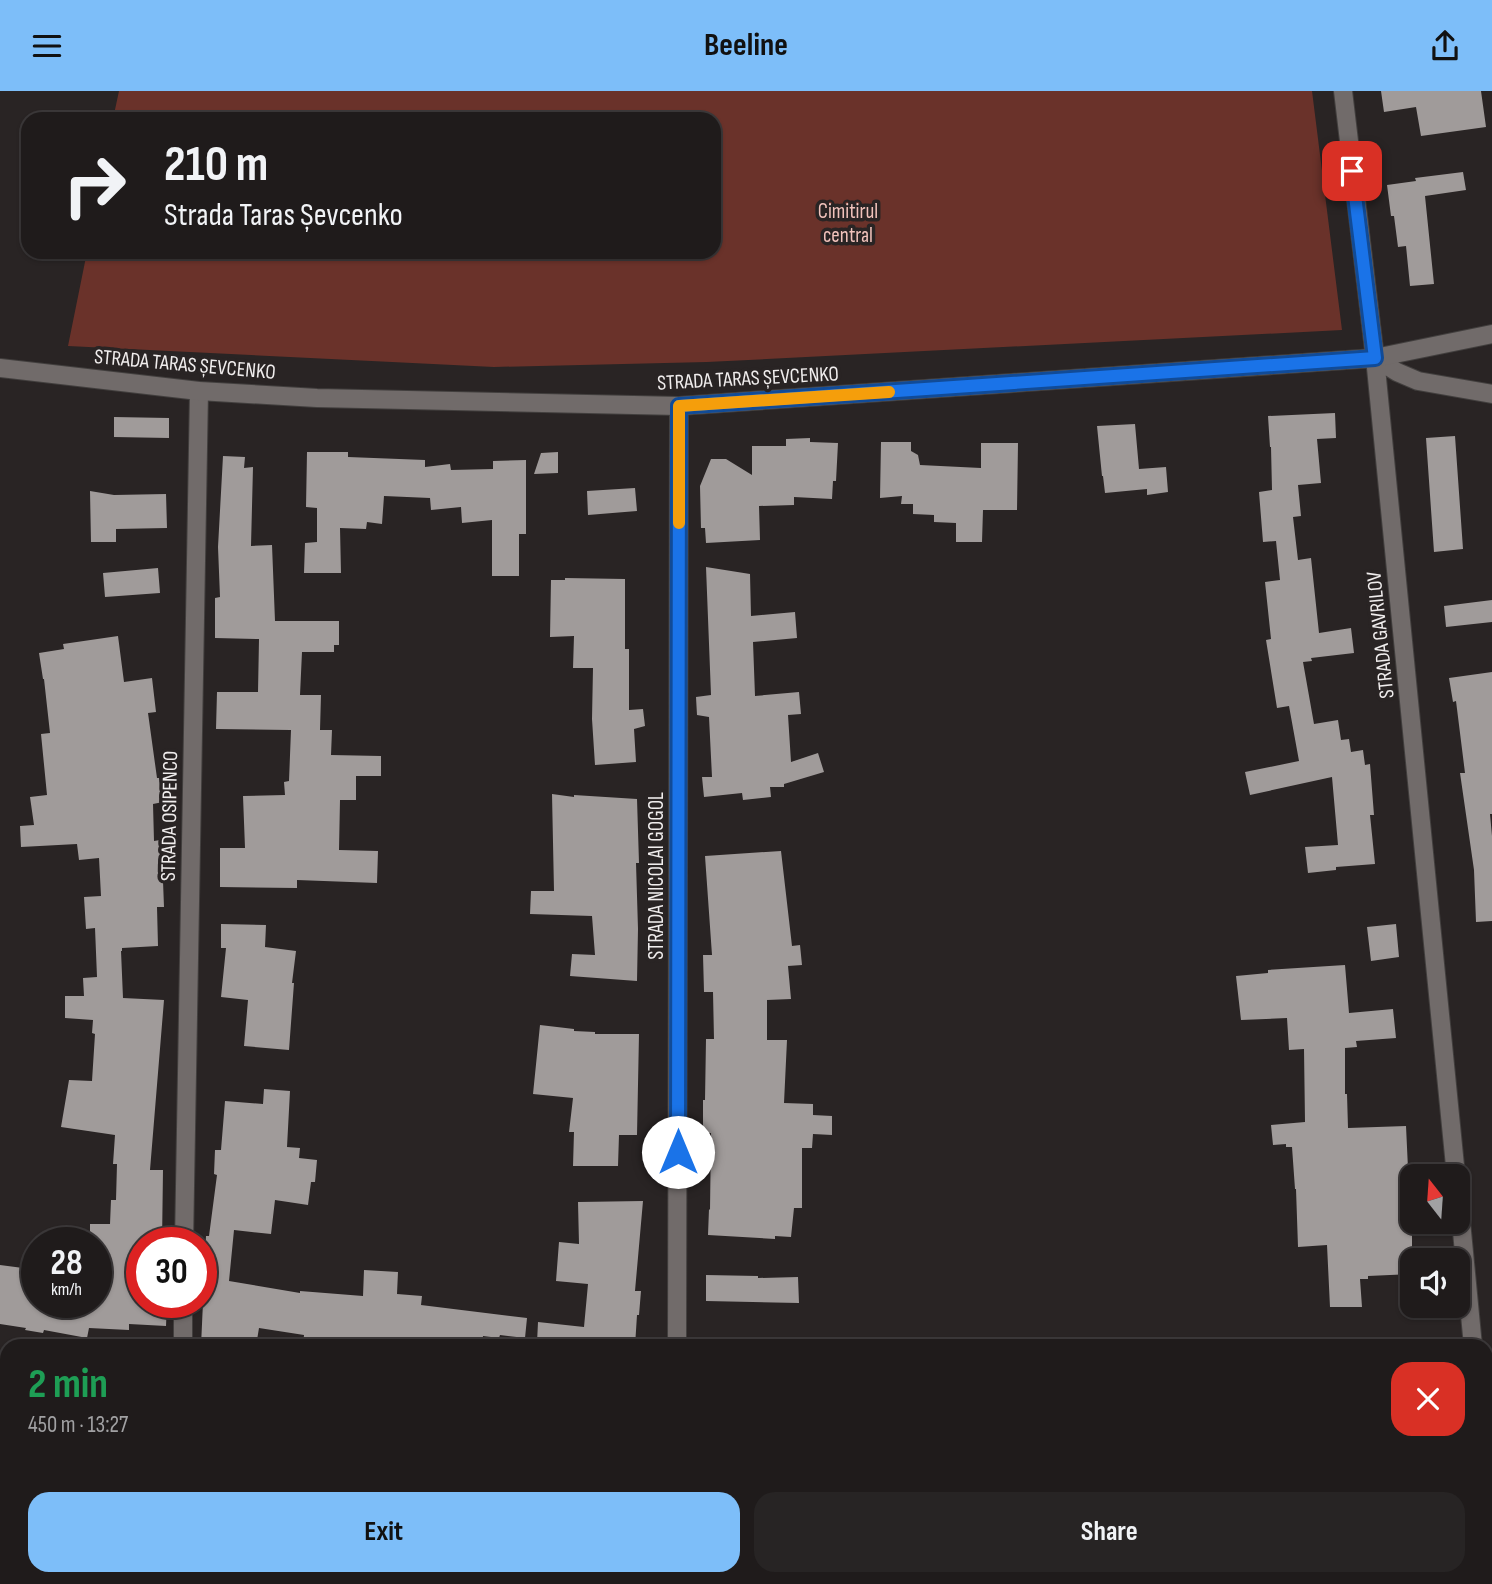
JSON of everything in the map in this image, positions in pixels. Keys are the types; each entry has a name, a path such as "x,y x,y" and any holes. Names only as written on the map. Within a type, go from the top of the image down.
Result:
{"street":[{"name":"STRADA GAVRILOV","path":"1343,91 1375,358 1455,1164"},
{"name":"STRADA TARAS ȘEVCENKO","path":"0,368 199,391 317,398 679,406 1375,358 1492,334"},
{"path":"1375,358 1418,381 1492,394"},
{"name":"STRADA OSIPENCO","path":"184,1227 199,391"},
{"name":"STRADA NICOLAI GOGOL","path":"677,1339 679,406"},
{"path":"1462,1234 1472,1339"},
{"path":"183,1318 183,1339"}],"green space":[{"name":"Cimitirul central","path":"119,91 1312,91 1342,330 707,362 494,367 68,346 86,259 721,259 721,112 114,112"}],"building":[{"path":"1381,91 1481,91 1486,127 1421,136 1416,107 1384,112"},
{"path":"1463,172 1466,190 1425,196 1434,284 1410,286 1406,246 1398,247 1387,185 1416,181 1415,178"},
{"path":"1335,413 1336,438 1317,439 1321,483 1298,485 1301,516 1293,517 1298,560 1311,558 1319,633 1351,628 1354,653 1311,658 1312,661 1303,662 1314,724 1338,720 1341,740 1349,739 1351,752 1363,750 1365,765 1370,764 1374,815 1370,815 1375,864 1336,867 1336,870 1308,873 1305,847 1338,845 1332,777 1250,795 1245,772 1299,761 1289,706 1277,708 1266,640 1271,639 1265,582 1280,580 1276,541 1263,542 1259,492 1272,490 1268,416"},
{"path":"114,417 169,418 169,438 114,437"},
{"path":"1135,424 1139,469 1166,467 1168,492 1147,495 1147,489 1105,493 1097,426"},
{"path":"1455,436 1463,549 1434,552 1426,438"},
{"path":"810,438 810,442 838,443 832,499 794,497 794,505 759,506 760,540 706,543 705,528 701,528 700,486 711,459 726,459 752,475 752,446 786,446 786,439"},
{"path":"881,442 911,442 911,451 918,455 920,465 981,468 981,443 1018,443 1017,510 983,510 982,542 956,542 956,523 934,522 934,515 913,514 913,504 901,504 902,496 880,498"},
{"path":"307,452 348,452 348,457 425,460 425,467 450,464 451,470 493,469 493,461 526,460 526,534 519,534 519,576 492,576 492,520 462,523 461,507 431,510 430,498 384,496 382,524 367,522 366,529 340,528 341,573 304,573 305,543 317,542 317,508 306,507"},
{"path":"558,452 558,473 534,474 541,453"},
{"path":"223,456 245,457 244,468 253,467 251,546 272,545 275,621 339,621 339,645 334,645 334,652 302,652 300,695 321,695 320,730 332,730 331,755 381,756 381,776 356,776 356,800 340,800 339,850 378,851 377,883 297,880 297,888 220,887 220,848 245,848 243,796 285,795 284,782 289,781 291,730 216,729 217,692 258,692 259,639 215,638 215,598 220,597 218,547"},
{"path":"635,488 637,511 588,515 587,491"},
{"path":"90,491 114,495 166,494 167,528 116,529 116,542 91,542"},
{"path":"706,567 750,574 751,616 795,612 797,638 753,642 755,696 799,692 801,714 788,715 791,762 818,753 824,772 784,784 784,787 770,787 771,797 743,800 742,793 704,797 702,777 712,777 709,717 697,715 696,697 711,695"},
{"path":"158,568 160,593 105,597 103,573"},
{"path":"625,579 625,649 629,649 629,710 643,709 645,726 634,729 636,762 595,765 593,668 573,668 574,636 550,637 551,580"},
{"path":"1492,600 1492,622 1446,627 1444,606"},
{"path":"118,636 124,682 152,678 156,712 148,713 163,802 153,804 154,841 160,840 164,907 157,907 158,946 122,948 121,951 123,998 164,1000 150,1170 163,1170 162,1227 126,1227 126,1318 166,1318 166,1326 129,1324 129,1330 89,1328 87,1338 0,1324 0,1265 21,1268 21,1318 112,1318 112,1227 90,1227 90,1224 110,1224 111,1200 116,1200 117,1164 113,1164 115,1135 61,1127 69,1080 92,1081 95,1034 92,1033 93,1020 65,1018 65,996 84,996 83,978 97,977 95,928 86,929 84,897 101,896 99,858 79,860 77,844 21,847 20,826 34,825 30,797 47,795 41,734 50,733 39,653 64,649 63,644"},
{"path":"1492,672 1492,921 1476,922 1474,870 1460,773 1465,773 1456,701 1453,702 1449,678"},
{"path":"552,794 637,799 637,981 570,976 572,954 595,955 592,916 530,914 531,891 554,891"},
{"path":"781,851 792,946 800,945 802,965 788,966 791,999 767,1000 767,1040 787,1040 784,1103 813,1104 813,1115 832,1116 832,1135 813,1134 812,1148 802,1148 802,1208 794,1208 791,1237 775,1236 775,1239 708,1235 711,1133 703,1133 703,1100 706,1039 714,1039 713,992 704,992 703,955 712,955 705,856"},
{"path":"221,924 266,925 265,947 296,951 289,1050 244,1046 248,1000 221,997 226,948 221,948"},
{"path":"1396,924 1399,957 1371,961 1367,927"},
{"path":"1345,965 1349,1013 1393,1009 1396,1038 1356,1041 1357,1047 1345,1048 1348,1128 1406,1126 1408,1164 1400,1164 1400,1234 1412,1234 1412,1248 1400,1248 1400,1275 1360,1279 1362,1307 1330,1307 1327,1245 1298,1247 1292,1147 1286,1147 1286,1144 1273,1145 1271,1125 1305,1122 1304,1049 1289,1050 1287,1018 1241,1020 1236,976 1268,973 1268,970"},
{"path":"540,1025 595,1034 639,1034 637,1135 619,1135 618,1166 573,1166 574,1132 569,1132 573,1098 533,1094"},
{"path":"264,1089 290,1091 287,1147 300,1148 299,1158 317,1160 315,1182 311,1182 308,1205 275,1200 271,1234 234,1230 229,1281 300,1293 363,1296 364,1270 398,1272 397,1294 422,1296 421,1305 527,1318 525,1338 500,1335 499,1338 483,1336 483,1339 304,1339 304,1335 259,1328 257,1339 201,1339 202,1318 217,1318 217,1227 210,1227 217,1175 214,1174 215,1150 221,1150 225,1101 263,1104"},
{"path":"643,1201 635,1291 641,1291 635,1339 537,1339 538,1322 584,1327 588,1284 556,1281 559,1242 579,1244 578,1202"},
{"path":"706,1275 798,1277 799,1303 706,1301"}],"slow traffic":[{"path":"679,523 679,406 889,392"}],"route":[{"path":"678,1152 679,406 1375,358 1352,171"}]}
